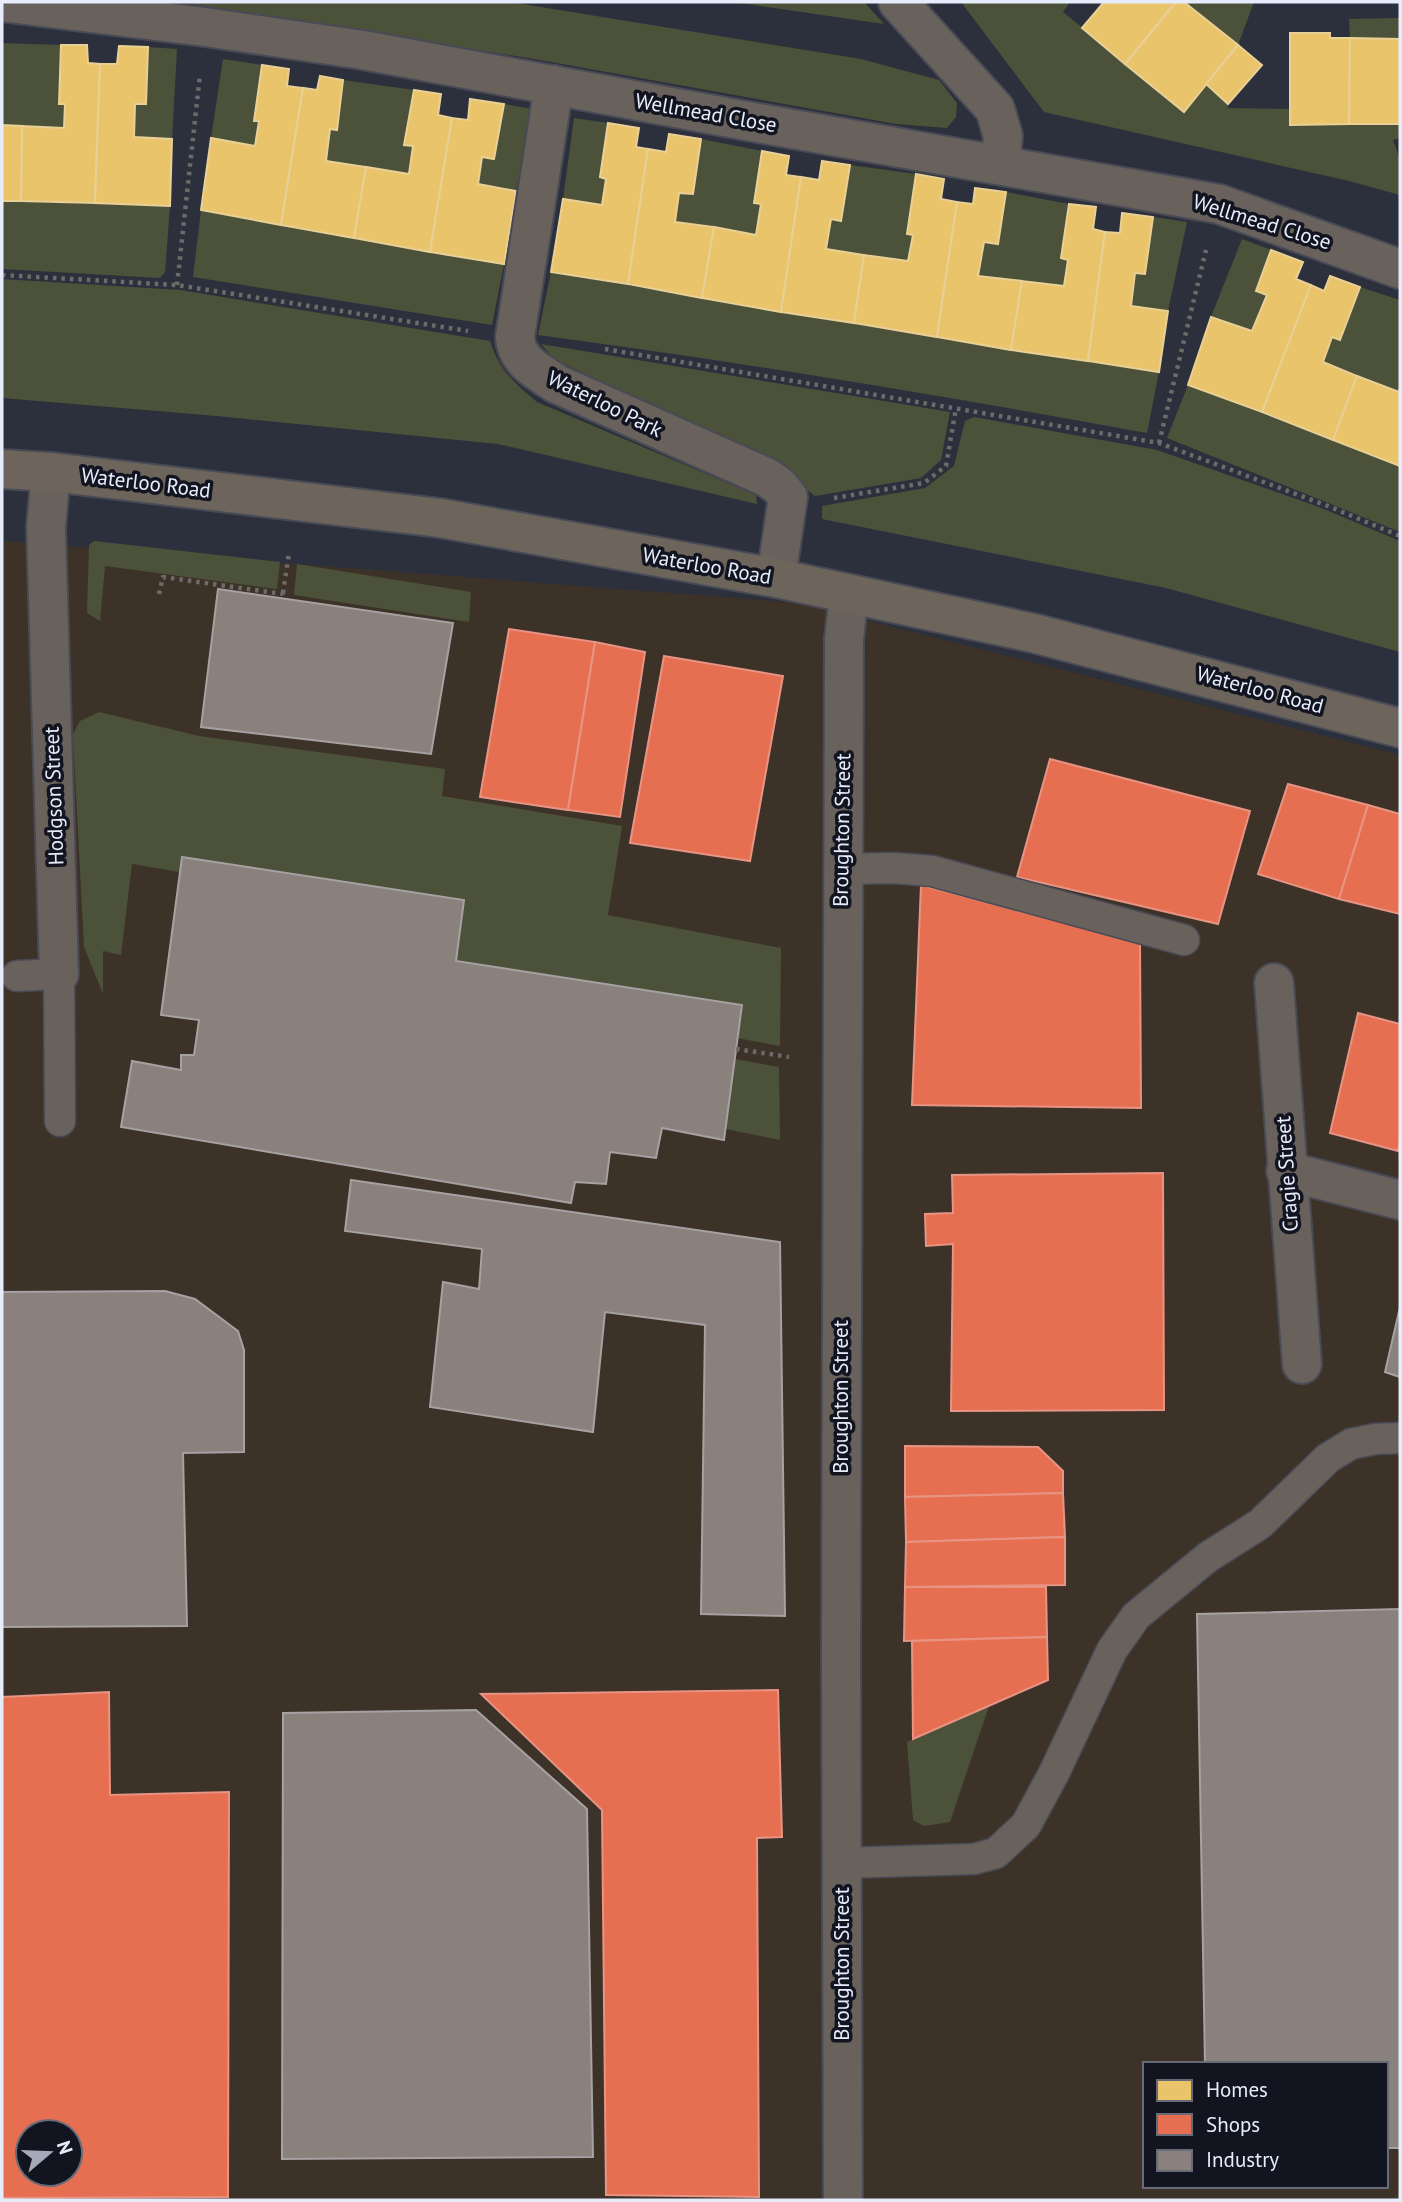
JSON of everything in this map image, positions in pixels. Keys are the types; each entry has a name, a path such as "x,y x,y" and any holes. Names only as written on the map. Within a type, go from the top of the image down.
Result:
{"main road":[{"name":"Waterloo Road","path":"2,469 51,472 440,518 776,578 1033,633 1400,728"}],"street":[{"name":"Wellmead Close","path":"2,2 363,50 1219,204 1400,269"},
{"path":"898,2 995,109 1003,136 1000,165"},
{"name":"Waterloo Park","path":"554,85 515,337 517,351 530,365 556,384 768,478 788,497"},
{"name":"Hodgson Street","path":"51,472 46,527 59,974"},
{"path":"776,578 788,497"},
{"name":"Broughton Street","path":"843,2200 843,869 844,639 849,594"},
{"name":"Cragie Street","path":"1274,983 1302,1364"},
{"path":"1286,1171 1400,1199"}],"lane":[{"path":"843,869 892,868 932,871 1184,940"},
{"path":"18,976 59,974"},
{"name":"Hodgson Street","path":"59,974 60,1121"},
{"path":"841,1863 974,1859 996,1853 1026,1825 1054,1773 1112,1650 1136,1616 1208,1557 1260,1524 1328,1458 1350,1444 1400,1438"}],"path":[{"path":"177,285 205,27"},
{"path":"1159,443 1219,204"},
{"path":"2,275 177,285 477,332"},
{"path":"602,349 1159,443 1400,536"},
{"path":"788,497 817,501 924,483 946,466 956,408"},
{"path":"159,594 163,577 283,596 289,553"},
{"path":"736,1049 789,1057"}],"shaded area":[{"path":"2,541 798,603 1400,755 1400,2200 2,2200"}],"green space":[{"path":"179,2 510,2 861,59 939,80 957,103 956,117 947,128 896,124 534,59"},
{"path":"733,2 864,2 884,24"},
{"path":"961,2 1070,2 1063,12 1184,111 1206,84 1228,104 1228,108 1290,109 1291,125 1400,124 1400,138 1393,140 1400,160 1400,195 1044,112"},
{"path":"1184,2 1254,2 1238,45"},
{"path":"1400,18 1400,39 1350,38 1349,19"},
{"path":"2,43 61,45 59,103 65,104 64,128 2,125"},
{"path":"148,47 177,49 172,139 134,137 135,104 146,104"},
{"path":"223,59 262,65 254,120 259,121 255,146 211,138"},
{"path":"343,80 414,90 405,145 413,146 409,174 326,161 330,129 337,129"},
{"path":"504,104 532,109 516,191 478,184 482,157 494,158"},
{"path":"574,118 608,123 600,177 606,179 602,205 563,199"},
{"path":"701,139 762,151 754,202 761,204 756,235 675,222 679,193 693,194"},
{"path":"850,165 916,174 907,233 913,235 908,261 826,249 831,219 841,221"},
{"path":"1006,192 1069,204 1061,258 1068,260 1064,286 978,276 984,242 998,243"},
{"path":"2,201 170,206 165,272 160,278 2,269"},
{"path":"201,210 504,264 492,325 193,277"},
{"path":"1153,217 1187,222 1168,311 1131,306 1135,273 1145,274"},
{"path":"1242,239 1271,250 1256,291 1267,295 1252,331 1211,317"},
{"path":"551,272 781,312 1159,372 1147,433 843,380 538,335"},
{"path":"2,279 180,290 490,341 509,376 537,402 756,495 757,504 498,444 2,398"},
{"path":"1360,287 1400,300 1399,392 1324,362 1332,337 1341,340"},
{"path":"541,344 950,412 941,460 921,478 815,496 764,458 554,359"},
{"path":"1188,385 1400,466 1400,532 1167,438"},
{"path":"974,417 1157,450 1319,507 1400,541 1400,652 1166,588 822,519 822,506 925,488 954,466 965,421"},
{"path":"94,541 280,562 277,589 105,566 100,621 87,613 89,545"},
{"path":"297,564 471,592 469,622 294,595"},
{"path":"99,712 199,736 445,769 442,796 622,826 608,915 781,948 780,1046 737,1038 742,1005 456,961 180,872 132,864 121,955 103,951 103,994 84,947 73,734 80,721"},
{"path":"735,1059 779,1067 780,1140 726,1129"},
{"path":"989,1706 950,1822 924,1826 913,1820 907,1742"}],"building: Homes":[{"path":"1104,2 1176,2 1125,64 1082,28"},
{"path":"1176,2 1184,2 1238,45 1184,112 1125,64"},
{"path":"1290,33 1330,33 1330,38 1350,38 1349,124 1290,125"},
{"path":"1350,38 1400,39 1400,124 1349,124"},
{"path":"61,45 87,45 88,63 100,64 95,203 21,201 22,126 64,128 65,104 59,104"},
{"path":"1238,45 1262,65 1228,104 1206,84"},
{"path":"119,46 148,47 146,104 135,104 134,137 172,139 170,206 95,203 100,64 117,64"},
{"path":"262,65 289,69 287,86 303,88 281,225 201,210 211,138 255,146 259,121 254,121"},
{"path":"320,76 343,80 337,130 330,129 326,161 366,167 354,238 281,225 303,88 317,90"},
{"path":"414,90 441,94 438,115 452,118 430,252 354,238 366,167 409,174 413,146 404,145"},
{"path":"470,99 504,104 494,159 482,157 478,184 516,191 504,264 430,252 452,118 468,120"},
{"path":"608,123 639,128 636,147 648,149 628,284 551,272 563,199 602,205 606,179 600,177"},
{"path":"2,125 22,126 21,201 2,201"},
{"path":"669,134 701,139 693,194 679,193 675,222 714,227 702,298 628,284 648,149 666,152"},
{"path":"762,151 789,156 786,175 801,177 781,312 702,298 714,227 756,235 761,204 754,203"},
{"path":"822,161 850,165 841,221 831,219 826,249 864,255 854,323 781,312 801,177 819,180"},
{"path":"916,174 944,179 941,199 957,202 937,337 854,323 864,255 908,261 913,235 907,234"},
{"path":"975,188 1006,192 998,244 984,242 978,276 1022,281 1011,350 937,337 957,202 973,204"},
{"path":"1069,204 1096,207 1093,229 1105,232 1088,361 1011,350 1022,281 1064,286 1068,260 1061,258"},
{"path":"1122,213 1153,217 1145,274 1135,273 1131,306 1168,311 1159,372 1088,361 1105,232 1120,233"},
{"path":"1271,250 1303,262 1296,279 1311,285 1262,412 1188,385 1211,317 1252,331 1267,295 1256,291"},
{"path":"1330,276 1360,287 1340,340 1332,337 1323,362 1357,376 1333,440 1262,412 1311,285 1324,291"},
{"path":"1357,376 1399,392 1400,388 1400,466 1333,440"}],"building: Shops":[{"path":"509,629 595,642 568,810 480,797"},
{"path":"595,642 645,652 620,817 568,810"},
{"path":"664,656 783,676 750,861 630,843"},
{"path":"1050,759 1250,811 1218,924 1017,877"},
{"path":"1288,784 1368,805 1339,899 1258,874"},
{"path":"1368,805 1400,814 1400,914 1339,899"},
{"path":"921,885 1140,943 1141,1108 912,1105"},
{"path":"1358,1013 1400,1024 1398,1151 1330,1133"},
{"path":"1163,1173 1164,1410 951,1411 953,1244 926,1246 925,1214 953,1213 952,1175"},
{"path":"905,1446 1038,1447 1063,1471 1063,1493 905,1497"},
{"path":"1063,1493 1065,1537 906,1542 905,1497"},
{"path":"1065,1537 1065,1585 905,1587 906,1542"},
{"path":"905,1587 1046,1587 1047,1637 904,1641"},
{"path":"1047,1637 1048,1680 913,1739 912,1641"},
{"path":"778,1690 782,1837 757,1838 759,2197 606,2195 602,1810 481,1694"},
{"path":"109,1692 110,1795 229,1792 228,2197 2,2198 2,1697"}],"building: Industry":[{"path":"218,589 453,623 431,754 201,727"},
{"path":"182,857 464,900 456,961 742,1005 724,1140 662,1128 656,1158 610,1152 606,1184 575,1182 571,1203 121,1127 132,1061 181,1070 181,1055 194,1055 199,1020 161,1015"},
{"path":"351,1180 780,1242 785,1616 701,1614 705,1325 605,1312 593,1432 430,1407 443,1282 479,1289 482,1249 345,1231"},
{"path":"165,1291 195,1299 238,1331 244,1350 244,1452 183,1453 187,1626 2,1627 2,1292"},
{"path":"1400,1307 1400,1377 1385,1372"},
{"path":"1400,1609 1400,2148 1388,2148 1388,2062 1205,2062 1197,1614"},
{"path":"476,1710 587,1809 593,2157 282,2159 283,1713"}]}
